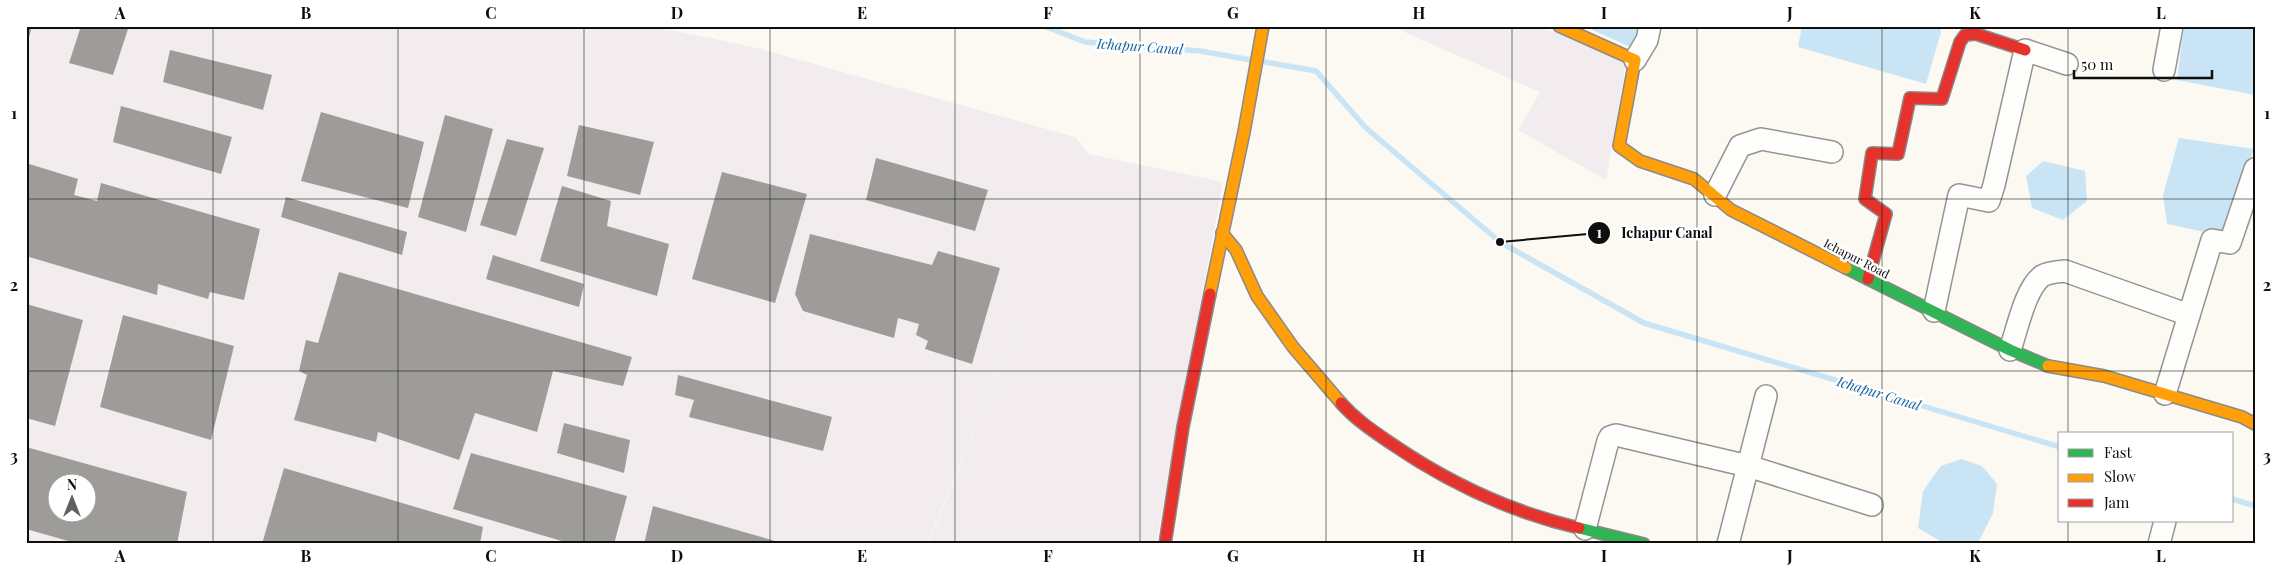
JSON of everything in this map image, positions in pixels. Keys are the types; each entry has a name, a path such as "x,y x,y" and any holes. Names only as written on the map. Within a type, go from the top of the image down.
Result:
{"street":[{"path":"1165,544 1183,427 1244,132 1262,26"},
{"path":"1559,26 1635,60 1647,40 1650,26"},
{"path":"2164,70 2172,26"},
{"path":"1868,279 1886,214 1865,199 1872,153 1898,154 1910,98 1942,99 1960,42 1965,35 1976,34 2066,64"},
{"path":"1934,312 1959,195 1988,200 1994,185 2025,50"},
{"name":"Ichapur Road","path":"1635,60 1619,146 1640,161 1694,179 1731,210 2010,350 2054,369 2104,376 2242,418 2255,424"},
{"path":"1715,195 1740,146 1761,139 1832,152"},
{"path":"2164,394 2212,240 2230,243 2255,169"},
{"path":"1222,233 1236,250 1257,296 1293,347 1353,417 1420,463 1481,496 1544,520 1644,544"},
{"path":"2010,350 2030,291 2042,276 2052,272 2065,271 2189,315"},
{"path":"1728,544 1766,396"},
{"path":"1585,529 1610,437 1616,435 1748,466 1872,505"},
{"path":"2159,544 2166,522"}],"shaded area":[{"path":"26,26 652,26 757,48 1075,137 1089,154 1223,182 1156,544 928,544 1029,298 927,544 26,544"},
{"path":"1391,26 1541,26 1626,63 1606,180 1518,130 1540,92"}],"water":[{"path":"1584,26 1643,26 1640,37 1630,47"},
{"path":"1802,26 1939,26 1941,32 1926,84 1798,47"},
{"path":"2184,26 2255,26 2255,95 2177,80"},
{"path":"2179,138 2254,149 2223,236 2167,224 2163,195"},
{"path":"2043,161 2085,171 2087,201 2063,220 2032,208 2026,176"},
{"path":"1961,459 1982,466 1997,484 1993,513 1979,541 1973,544 1945,544 1918,528 1923,491 1941,466"}],"building":[{"path":"26,26 32,26 27,45 26,45"},
{"path":"81,26 129,26 113,75 69,63"},
{"path":"170,50 272,75 263,110 163,82"},
{"path":"121,106 232,137 221,174 113,142"},
{"path":"321,112 424,142 408,208 301,181"},
{"path":"445,115 493,129 466,232 418,217"},
{"path":"579,125 654,142 640,195 567,176"},
{"path":"507,139 544,148 516,236 480,225"},
{"path":"876,158 988,190 975,231 866,200"},
{"path":"26,163 78,179 74,195 97,201 101,183 260,229 244,300 210,292 208,299 158,284 157,295 26,256"},
{"path":"722,172 807,194 775,303 692,279"},
{"path":"562,186 611,201 607,226 669,244 657,296 540,261"},
{"path":"286,197 407,232 402,255 281,217"},
{"path":"810,234 932,265 938,251 1000,268 972,364 925,349 928,341 916,335 919,324 898,318 894,338 803,311 795,294"},
{"path":"493,255 584,284 579,307 486,279"},
{"path":"339,272 632,357 623,386 553,371 537,432 475,413 459,460 378,432 376,442 294,420 307,375 299,371 306,340 318,343"},
{"path":"26,304 83,320 55,426 26,418"},
{"path":"123,315 234,346 211,440 100,407"},
{"path":"678,375 832,417 823,451 689,417 694,400 675,395"},
{"path":"564,423 630,440 624,473 557,453"},
{"path":"26,447 187,492 177,544 79,544 26,529"},
{"path":"471,453 627,496 614,544 572,544 453,509"},
{"path":"284,468 483,527 480,544 262,544"},
{"path":"653,506 782,543 782,544 644,544"}],"waterway":[{"name":"Ichapur Canal","path":"1044,26 1085,42 1200,51 1251,60"},
{"name":"Ichapur Canal","path":"1265,62 1316,71 1366,128 1500,242 1644,323 2058,446"},
{"name":"Ichapur Canal","path":"2234,500 2255,506"}],"traffic: fast":[{"path":"1846,268 2010,350 2048,366"},
{"path":"1579,528 1644,544"}],"traffic: slow":[{"path":"1210,294 1244,132 1263,26"},
{"path":"1559,26 1635,60 1619,146 1640,161 1694,179 1731,210 1846,268"},
{"path":"1222,233 1236,250 1257,296 1293,347 1341,403"},
{"path":"2048,366 2104,376 2242,417 2255,424"}],"traffic: jam":[{"path":"1868,279 1886,214 1865,199 1872,153 1898,154 1910,98 1942,99 1960,42 1965,35 1976,34 2025,50"},
{"path":"1165,544 1183,427 1210,294"},
{"path":"1341,403 1359,420 1385,439 1458,483 1481,495 1529,514 1579,528"}],"place":[{"name":"Ichapur Canal","path":"1500,242"}]}
